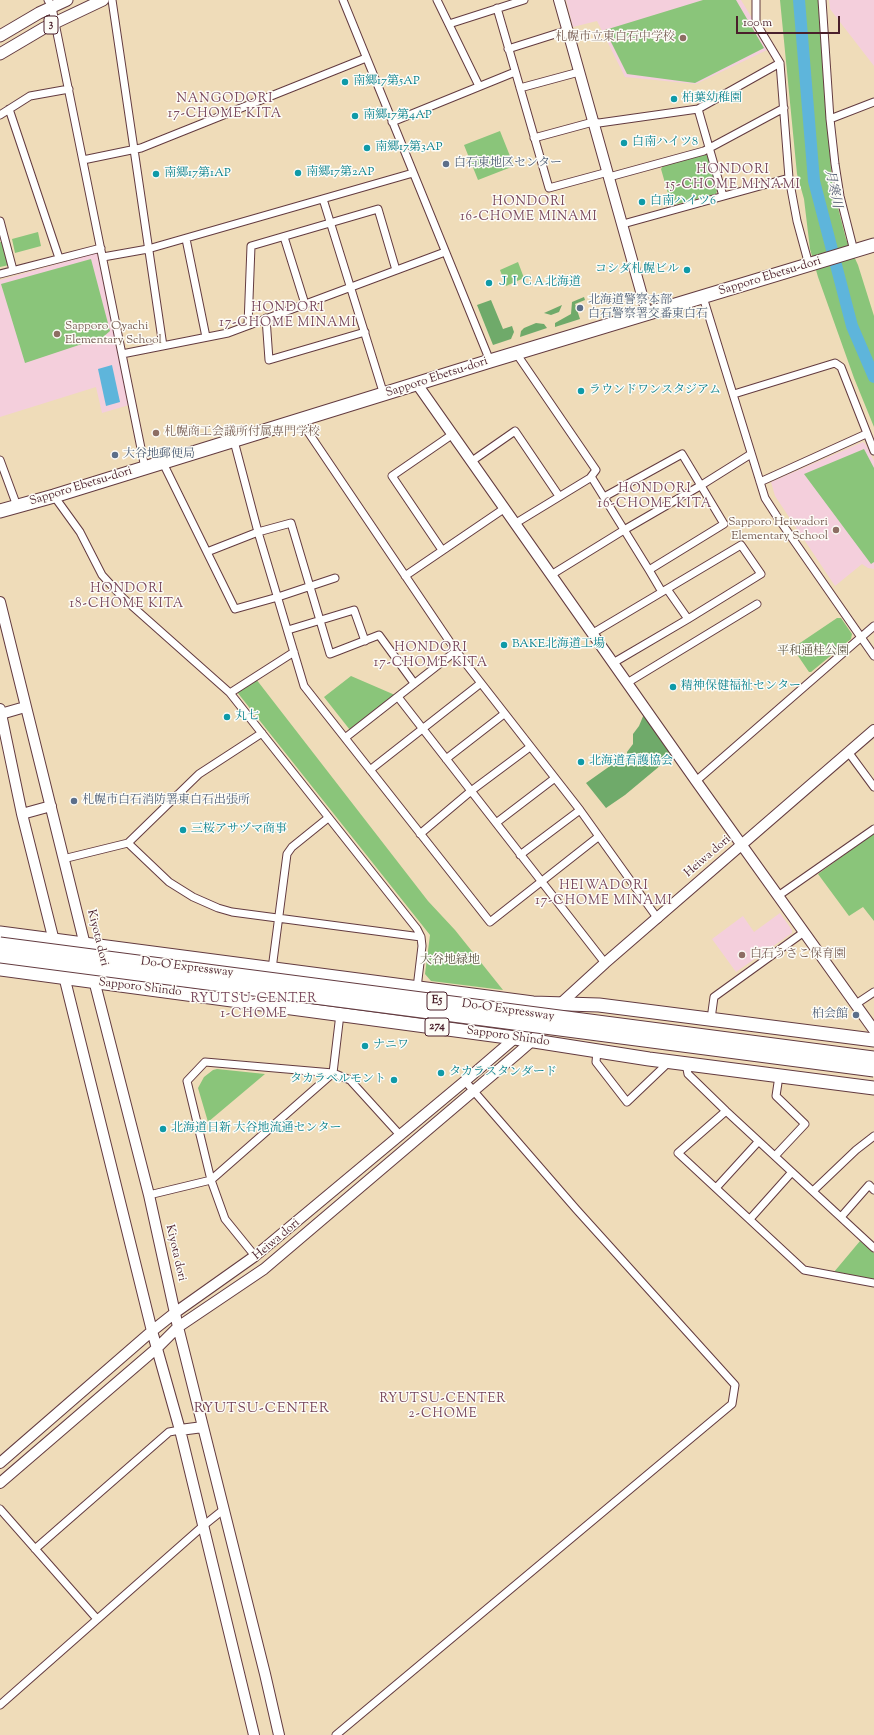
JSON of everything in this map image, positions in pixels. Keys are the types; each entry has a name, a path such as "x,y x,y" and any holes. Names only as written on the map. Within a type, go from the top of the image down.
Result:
{"highway":[{"name":"Sapporo Ebetsu-dori","path":"0,512 384,395 516,353 874,245"},
{"path":"0,933 533,1004 599,1005 874,1040"},
{"name":"Do-O Expressway","path":"0,944 874,1058"},
{"name":"Do-O Expressway","path":"0,956 874,1070"},
{"name":"Sapporo Shindo","path":"0,969 65,979 533,1040 669,1062 874,1088"},
{"path":"599,1005 630,1017 874,1049"},
{"path":"649,1059 672,1053 874,1080"}],"main road":[{"name":"3","path":"0,36 50,4 67,0"},
{"name":"3","path":"0,54 56,23 103,0"}],"street":[{"path":"112,0 163,346"},
{"path":"343,0 490,361"},
{"path":"437,0 479,86"},
{"path":"449,24 524,0"},
{"path":"559,0 647,313"},
{"path":"756,0 756,23 780,63 789,178 797,221 814,263"},
{"path":"822,0 830,118 840,196 850,252"},
{"path":"50,4 56,23 145,468"},
{"path":"497,8 549,188 704,151 784,108"},
{"path":"508,49 568,30"},
{"path":"83,160 134,149 366,58"},
{"path":"534,138 593,122 599,123 698,109 780,63"},
{"path":"392,122 515,72"},
{"path":"520,88 579,72"},
{"path":"0,115 30,96 69,89"},
{"path":"830,118 874,102"},
{"path":"9,109 59,258"},
{"path":"698,109 723,196"},
{"path":"103,257 148,249 186,239 413,173"},
{"path":"623,224 789,178"},
{"path":"323,199 384,395"},
{"path":"248,325 250,246 378,209 396,270"},
{"path":"0,221 2,239 13,270"},
{"path":"284,237 305,304"},
{"path":"186,239 206,337"},
{"path":"0,274 101,248"},
{"path":"122,354 228,333 445,252"},
{"path":"703,297 766,498 776,515 874,656"},
{"path":"266,318 269,360 365,332"},
{"path":"516,353 596,470 590,478 516,523"},
{"path":"734,394 835,363 841,367 866,434 874,451"},
{"path":"417,384 454,434 472,462 741,845 874,1030"},
{"path":"300,420 456,651 580,810 658,919"},
{"path":"472,462 514,431 559,496"},
{"path":"442,550 392,476 454,434"},
{"path":"760,482 866,434"},
{"path":"234,441 258,532 304,686 490,922 598,837"},
{"path":"604,497 682,454 724,524 650,570"},
{"path":"551,575 752,454"},
{"path":"0,460 17,506"},
{"path":"163,463 235,609 278,597 335,578"},
{"path":"590,478 592,478 664,591 688,619"},
{"path":"54,496 80,532 102,575 123,598 230,693 417,929 421,937 422,946 417,988"},
{"path":"405,576 505,508"},
{"path":"207,552 258,532 291,523 330,654 379,635 414,683"},
{"path":"593,633 741,545 760,574 688,619 613,663"},
{"name":"Kiyota dori","path":"0,602 63,859 149,1195 176,1312 178,1327 279,1735"},
{"path":"627,683 757,604"},
{"path":"288,630 354,610 365,641"},
{"path":"696,781 874,626"},
{"path":"345,738 456,651"},
{"path":"230,693 294,652"},
{"path":"370,770 422,728 481,684"},
{"path":"398,697 605,963"},
{"path":"26,707 1,712 22,814 53,940 65,979 152,1331 180,1430 254,1735"},
{"path":"446,759 504,714"},
{"name":"Heiwa dori","path":"0,1463 152,1331 176,1312 255,1256 515,1038 561,1004 605,963 658,919 874,730"},
{"path":"63,859 128,843 199,774 262,733"},
{"path":"420,834 472,791 530,747"},
{"path":"849,753 874,788"},
{"path":"496,823 555,778"},
{"path":"22,814 51,806"},
{"path":"520,855 580,810"},
{"path":"272,969 287,854 292,847 328,818"},
{"path":"778,896 874,829"},
{"path":"128,843 169,882 193,897 232,912 421,937"},
{"path":"711,1019 714,997 804,932"},
{"path":"856,1004 874,992"},
{"name":"Heiwa dori","path":"0,1483 157,1348 178,1327 264,1269 533,1040 561,1004"},
{"path":"149,1195 211,1180 333,1073 340,1014"},
{"path":"597,1051 596,1062 627,1102 669,1062"},
{"path":"255,1256 225,1219 211,1180 187,1081 206,1062 333,1073 350,1080 400,1135"},
{"path":"686,1064 688,1074 758,1142 776,1156 874,1248"},
{"path":"776,1156 805,1124 776,1096 779,1076"},
{"path":"336,1735 732,1404 735,1385 576,1209 465,1081"},
{"path":"726,1111 678,1153 804,1270 874,1283"},
{"path":"813,1191 856,1150 874,1136"},
{"path":"716,1188 758,1142"},
{"path":"750,1219 792,1172"},
{"path":"841,1217 869,1185 874,1190"},
{"path":"35,1549 169,1432 203,1427"},
{"path":"0,1509 97,1619"},
{"path":"0,1705 223,1510"}],"shaded area":[{"name":"札幌市立東白石中学校","path":"566,0 741,0 752,18 752,25 767,50 696,84 625,77 597,21 573,27"},
{"path":"829,0 874,0 874,66 830,9"},
{"name":"Sapporo Oyachi Elementary School","path":"97,253 129,405 102,413 96,387 0,417 0,280"},
{"name":"Sapporo Heiwadori Elementary School","path":"863,442 874,461 874,569 868,568 862,564 835,586 775,496 771,482"},
{"name":"白石うさこ保育園","path":"780,913 792,930 792,933 736,972 712,939 743,916 754,932"}],"green space":[{"name":"札幌市立東白石中学校","path":"703,0 736,0 764,48 695,83 627,74 605,30"},
{"path":"780,0 818,0 831,169 835,196 846,239 858,265 874,316 874,427 854,378 818,277 810,249 804,199 797,174"},
{"path":"500,131 514,166 478,180 464,145"},
{"path":"705,154 708,156 717,191 716,194 673,205 671,204 661,169 663,166"},
{"path":"38,232 41,246 15,253 12,239"},
{"path":"0,242 3,242 9,265 0,267"},
{"path":"91,259 110,331 103,337 25,363 1,284"},
{"path":"518,262 524,278 506,286 500,270"},
{"path":"584,297 585,300 575,304 580,319 555,327 555,323 571,314 572,302"},
{"path":"491,300 503,329 512,326 514,332 511,339 493,345 477,305"},
{"path":"562,305 559,312 551,315 544,313"},
{"path":"536,323 544,324 547,328 520,337 521,331 524,328"},
{"path":"864,449 874,468 874,562 871,564 804,474"},
{"name":"平和通桂公園","path":"837,618 841,618 852,634 851,639 811,672 809,672 794,650 794,647"},
{"path":"351,676 395,695 350,730 324,697"},
{"name":"大谷地緑地","path":"256,679 428,901 455,930 503,990 431,981 425,974 430,935 237,692"},
{"path":"644,714 673,755 625,795 606,808 586,783 610,766 621,762 627,756 627,752 633,744 633,734 639,726"},
{"path":"874,833 874,921 863,907 849,916 818,874"},
{"path":"217,1069 265,1074 208,1122 198,1088 204,1077 213,1070"},
{"path":"860,1241 874,1253 874,1279 834,1272"}],"water":[{"path":"112,365 120,402 106,406 98,369"}],"waterway":[{"name":"月寒川","path":"799,0 814,181 852,326 874,377"}],"place":[{"name":"札幌市立東白石中学校","path":"683,38"},
{"name":"南郷17第5AP","path":"345,82"},
{"name":"柏葉幼稚園","path":"674,99"},
{"name":"南郷17第4AP","path":"355,116"},
{"name":"白南ハイツ8","path":"624,143"},
{"name":"南郷17第3AP","path":"367,148"},
{"name":"白石東地区センター","path":"446,164"},
{"name":"南郷17第2AP","path":"298,173"},
{"name":"南郷17第1AP","path":"156,174"},
{"name":"白南ハイツ6","path":"642,202"},
{"name":"コシダ札幌ビル","path":"687,270"},
{"name":"ＪＩＣＡ北海道","path":"489,283"},
{"name":"北海道警察本部 白石警察署交番東白石","path":"580,308"},
{"name":"Sapporo Oyachi Elementary School","path":"57,334"},
{"name":"ラウンドワンスタジアム","path":"581,391"},
{"name":"札幌商工会議所付属専門学校","path":"156,433"},
{"name":"大谷地郵便局","path":"115,455"},
{"name":"Sapporo Heiwadori Elementary School","path":"836,530"},
{"name":"BAKE北海道工場","path":"504,645"},
{"name":"精神保健福祉センター","path":"673,687"},
{"name":"丸七","path":"227,717"},
{"name":"北海道看護協会","path":"581,762"},
{"name":"札幌市白石消防署東白石出張所","path":"74,801"},
{"name":"三桜アサヅマ商事","path":"183,830"},
{"name":"白石うさこ保育園","path":"742,955"},
{"name":"柏会館","path":"856,1015"},
{"name":"ナニワ","path":"365,1046"},
{"name":"タカラスタンダード","path":"441,1073"},
{"name":"タカラベルモント","path":"394,1080"},
{"name":"北海道日新 大谷地流通センター","path":"163,1129"}],"district":[{"name":"NANGODORI 17-CHOME KITA","path":"225,108"},
{"name":"HONDORI 15-CHOME MINAMI","path":"733,178"},
{"name":"HONDORI 16-CHOME MINAMI","path":"529,210"},
{"name":"HONDORI 17-CHOME MINAMI","path":"288,316"},
{"name":"HONDORI 16-CHOME KITA","path":"655,498"},
{"name":"HONDORI 18-CHOME KITA","path":"127,598"},
{"name":"HONDORI 17-CHOME KITA","path":"431,656"},
{"name":"HEIWADORI 17-CHOME MINAMI","path":"604,894"},
{"name":"RYUTSU-CENTER 1-CHOME","path":"254,1008"},
{"name":"RYUTSU-CENTER 2-CHOME","path":"443,1408"},
{"name":"RYUTSU-CENTER","path":"262,1410"}]}
